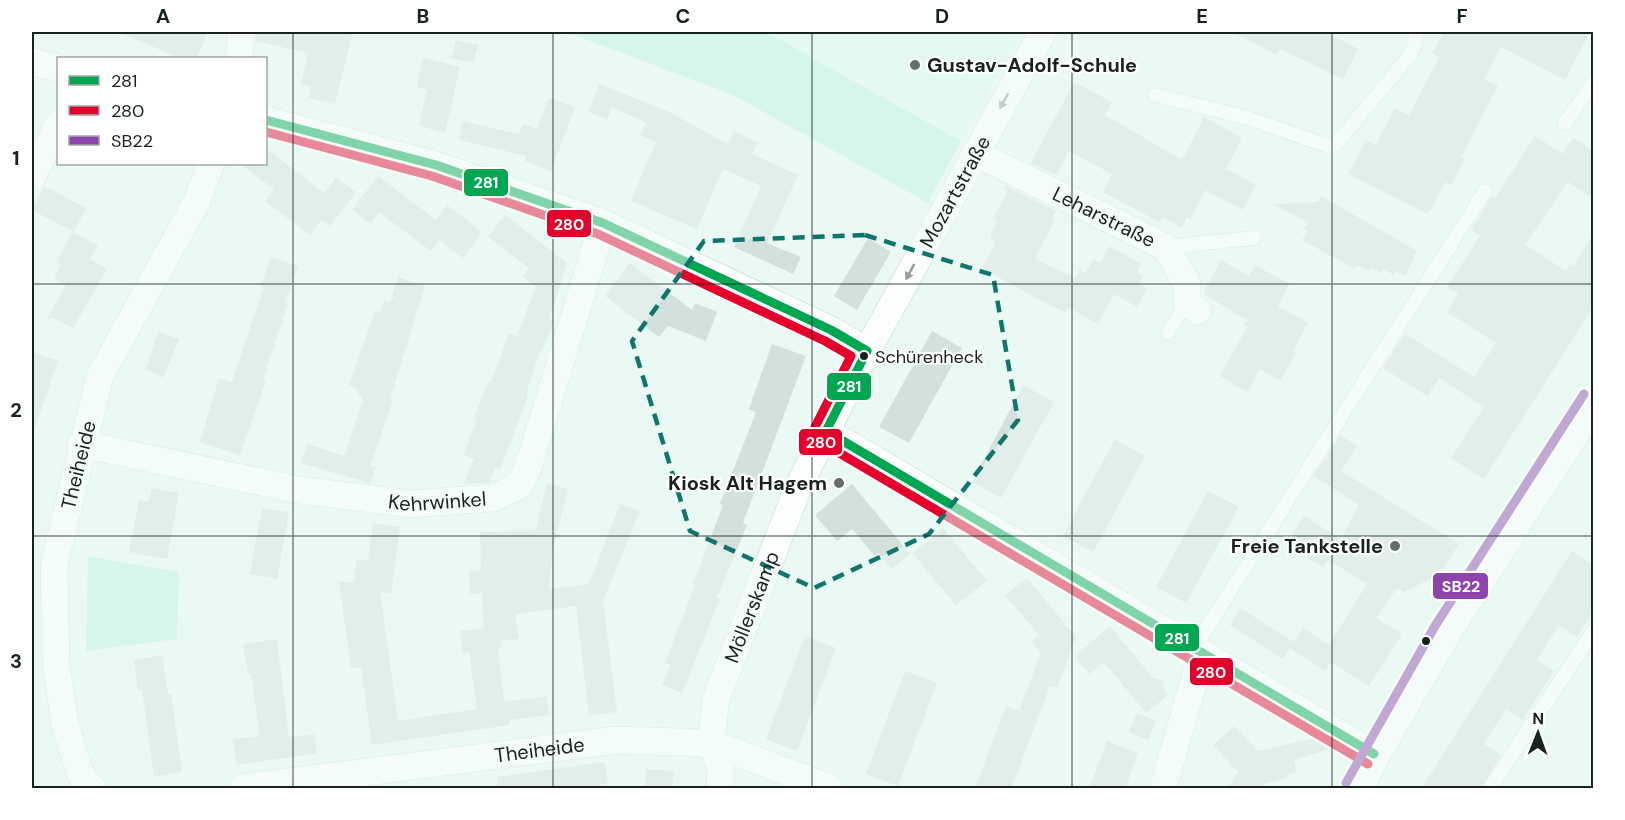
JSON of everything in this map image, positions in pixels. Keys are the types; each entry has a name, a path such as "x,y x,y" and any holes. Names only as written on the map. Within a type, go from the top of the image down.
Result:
{"main road":[{"path":"1358,789 1374,754 1445,632 1593,400"}],"street":[{"path":"239,57 241,32"},
{"name":"Mozartstraße","path":"867,351 1043,32"},
{"path":"32,62 57,68"},
{"path":"267,120 436,165 603,223 831,330 867,351 826,430 1374,754"},
{"path":"32,177 57,126"},
{"name":"Leharstraße","path":"975,153 1165,248 1186,283 1193,306"},
{"name":"Theiheide","path":"92,789 80,773 65,724 43,564 100,376 197,201 211,165"},
{"name":"Kehrwinkel","path":"81,444 299,490 411,504 494,498 519,486 528,468 603,223"},
{"name":"Möllerskamp","path":"720,789 721,767 711,743 716,699 798,488 826,430"},
{"path":"1163,789 1198,651"},
{"name":"Theiheide","path":"242,789 616,740 711,743 830,789"}],"lane":[{"path":"1155,95 1248,118 1328,146 1336,144 1411,54 1416,32"},
{"path":"1565,123 1593,81"},
{"path":"1198,651 1485,190"},
{"path":"1165,248 1254,238"},
{"path":"1168,333 1193,306"},
{"path":"1490,789 1593,630"}],"highlighted area":[{"path":"865,235 993,275 1018,420 929,534 814,588 690,531 632,341 704,241"}],"shaded area":[{"name":"Gustav-Adolf-Schule","path":"766,32 1023,32 961,141"}],"green space":[{"path":"566,32 766,32 961,141 928,203 733,95"},
{"path":"88,556 179,572 177,639 86,651"}],"building":[{"path":"118,32 208,32 197,57 178,57"},
{"path":"256,32 353,32 335,104 309,98 311,87 301,84 308,53 256,41"},
{"path":"1232,32 1326,32 1358,49 1343,79 1280,49 1277,55"},
{"path":"1444,32 1590,32 1565,80 1501,47 1484,79 1498,86 1461,157 1465,159 1451,185 1445,182 1428,214 1349,174 1366,140 1376,145 1395,108 1409,115 1439,57 1432,53"},
{"path":"456,40 478,45 473,63 451,58"},
{"path":"423,58 460,67 445,133 419,126 427,90 417,87"},
{"path":"1074,82 1112,102 1105,115 1182,160 1204,117 1242,138 1226,169 1256,185 1243,210 1205,190 1190,219 1187,217 1182,227 1162,217 1159,222 1103,192 1112,174 1069,151 1056,175 1031,163"},
{"path":"599,84 669,112 728,144 734,131 758,143 752,154 798,175 767,243 801,257 793,274 734,247 761,186 723,169 697,229 631,201 656,142 640,135 646,123 612,107 607,120 589,112"},
{"path":"549,98 575,107 551,171 525,161 527,156 459,140 463,121 519,134 523,124 537,129"},
{"path":"1535,136 1563,154 1573,138 1593,151 1593,198 1568,182 1525,245 1566,271 1570,264 1573,266 1593,234 1593,307 1484,479 1451,458 1484,407 1439,378 1427,396 1383,368 1405,334 1474,377 1496,343 1447,312 1458,294 1447,287 1480,236 1471,230 1491,198 1495,198"},
{"path":"267,149 324,193 336,177 356,192 330,226 321,220 310,235 265,201 274,189 241,165 267,165"},
{"path":"378,176 436,220 447,205 482,232 463,258 439,240 431,251 379,212 371,224 352,210"},
{"path":"44,186 86,208 74,232 32,210"},
{"path":"1004,187 1056,211 1052,218 1055,220 1035,259 1075,278 1079,270 1086,273 1093,259 1100,263 1109,246 1141,264 1137,273 1143,276 1139,284 1147,288 1137,307 1114,294 1098,324 1068,307 1065,312 1038,299 982,268 995,245 990,235 997,221 994,216 1007,193"},
{"path":"1321,196 1417,251 1405,276 1396,271 1394,275 1383,269 1381,273 1370,267 1369,271 1357,265 1355,269 1302,240 1308,231 1304,229 1308,222 1273,204 1318,202"},
{"path":"505,215 567,263 549,319 554,321 542,351 540,351 526,394 528,396 500,470 495,467 489,483 464,484 474,459 464,455 477,418 474,417 488,382 491,383 509,333 517,336 536,287 523,277 529,268 488,237"},
{"path":"73,232 98,246 90,259 107,269 73,328 54,318 47,318 66,285 54,278 61,265 56,262"},
{"path":"868,238 891,252 857,310 834,296"},
{"path":"271,257 298,266 263,379 266,380 240,455 200,442 219,378 232,382 264,287 261,286"},
{"path":"1221,260 1249,276 1255,265 1289,284 1278,306 1308,323 1293,351 1296,353 1280,381 1260,369 1247,392 1220,376 1247,327 1244,325 1247,320 1203,294"},
{"path":"630,263 692,310 695,303 717,312 706,341 668,326 659,337 605,296"},
{"path":"398,277 425,286 390,399 393,400 370,466 376,467 370,483 301,463 308,444 344,456 363,400 355,388 349,385 375,311 380,312 384,301 390,303 392,297 397,298 392,295"},
{"path":"932,331 962,348 909,443 879,427"},
{"path":"158,332 179,339 163,378 146,369"},
{"path":"772,344 806,356 743,523 747,525 717,598 720,599 682,693 662,685 670,665 665,663 723,505 720,504 756,412 749,409"},
{"path":"32,352 58,361 35,428 32,428"},
{"path":"1023,385 1054,402 1001,498 972,482"},
{"path":"1340,435 1357,446 1341,471 1459,544 1440,574 1404,592 1397,588 1376,618 1402,634 1369,686 1331,662 1325,671 1290,648 1283,659 1230,625 1240,608 1294,642 1303,628 1329,645 1367,584 1328,560 1323,567 1286,544 1304,516 1341,539 1359,505 1314,476"},
{"path":"1115,439 1145,456 1093,552 1063,536"},
{"path":"547,483 568,489 552,552 549,589 589,584 620,504 640,511 602,603 617,712 589,715 576,606 515,614 519,639 501,641 502,647 498,648 504,702 547,696 549,715 510,720 509,725 372,745 361,667 351,668 339,581 354,583 357,559 368,561 373,523 400,527 391,594 380,592 398,721 477,709 469,652 463,653 460,631 484,628 482,593 470,594 469,571 481,570 480,532 536,530"},
{"path":"852,484 910,554 892,569 878,553 875,556 852,529 837,541 815,515"},
{"path":"152,488 179,493 167,559 129,552 139,500 149,502"},
{"path":"1208,491 1239,507 1186,603 1156,587"},
{"path":"262,508 289,512 277,579 250,574"},
{"path":"943,528 987,581 956,605 912,553"},
{"path":"1572,551 1593,565 1593,611 1577,637 1559,625 1537,660 1554,671 1523,720 1506,709 1484,744 1501,755 1481,789 1421,789"},
{"path":"1027,578 1076,637 1057,688 1050,686 1011,789 975,789 1006,706 1019,711 1041,653 1031,641 1039,635 1005,595"},
{"path":"1110,626 1154,679 1163,680 1163,689 1168,695 1146,713 1104,662 1089,674 1075,656"},
{"path":"805,636 836,648 797,751 766,739"},
{"path":"277,639 289,737 314,734 317,753 237,765 233,739 260,736 251,674 248,674 243,644"},
{"path":"162,655 168,694 171,694 182,772 154,777 142,689 138,690 134,660"},
{"path":"905,671 937,683 898,786 866,774"},
{"path":"1137,713 1156,721 1148,740 1129,732"},
{"path":"1234,726 1258,751 1315,738 1328,745 1329,749 1294,760 1297,772 1286,775 1287,778 1263,784 1262,789 1228,789 1238,772 1213,745"},
{"path":"1107,741 1138,753 1125,789 1089,789"},
{"path":"605,762 608,784 566,789 498,789 497,777"},
{"path":"646,769 674,771 672,789 645,789"}],"transit line":[{"name":"281","path":"267,120 436,165 603,223 831,330 867,351 826,431 1374,754"},
{"name":"280","path":"267,132 432,176 598,234 825,341 851,356 815,427 815,435 819,441 1368,764"},
{"name":"SB22","path":"1346,783 1435,626 1584,394"}],"place":[{"name":"Gustav-Adolf-Schule","path":"915,65"},
{"name":"Schürenheck","path":"864,356"},
{"name":"Kiosk Alt Hagem","path":"839,483"},
{"name":"Freie Tankstelle","path":"1395,546"}]}
